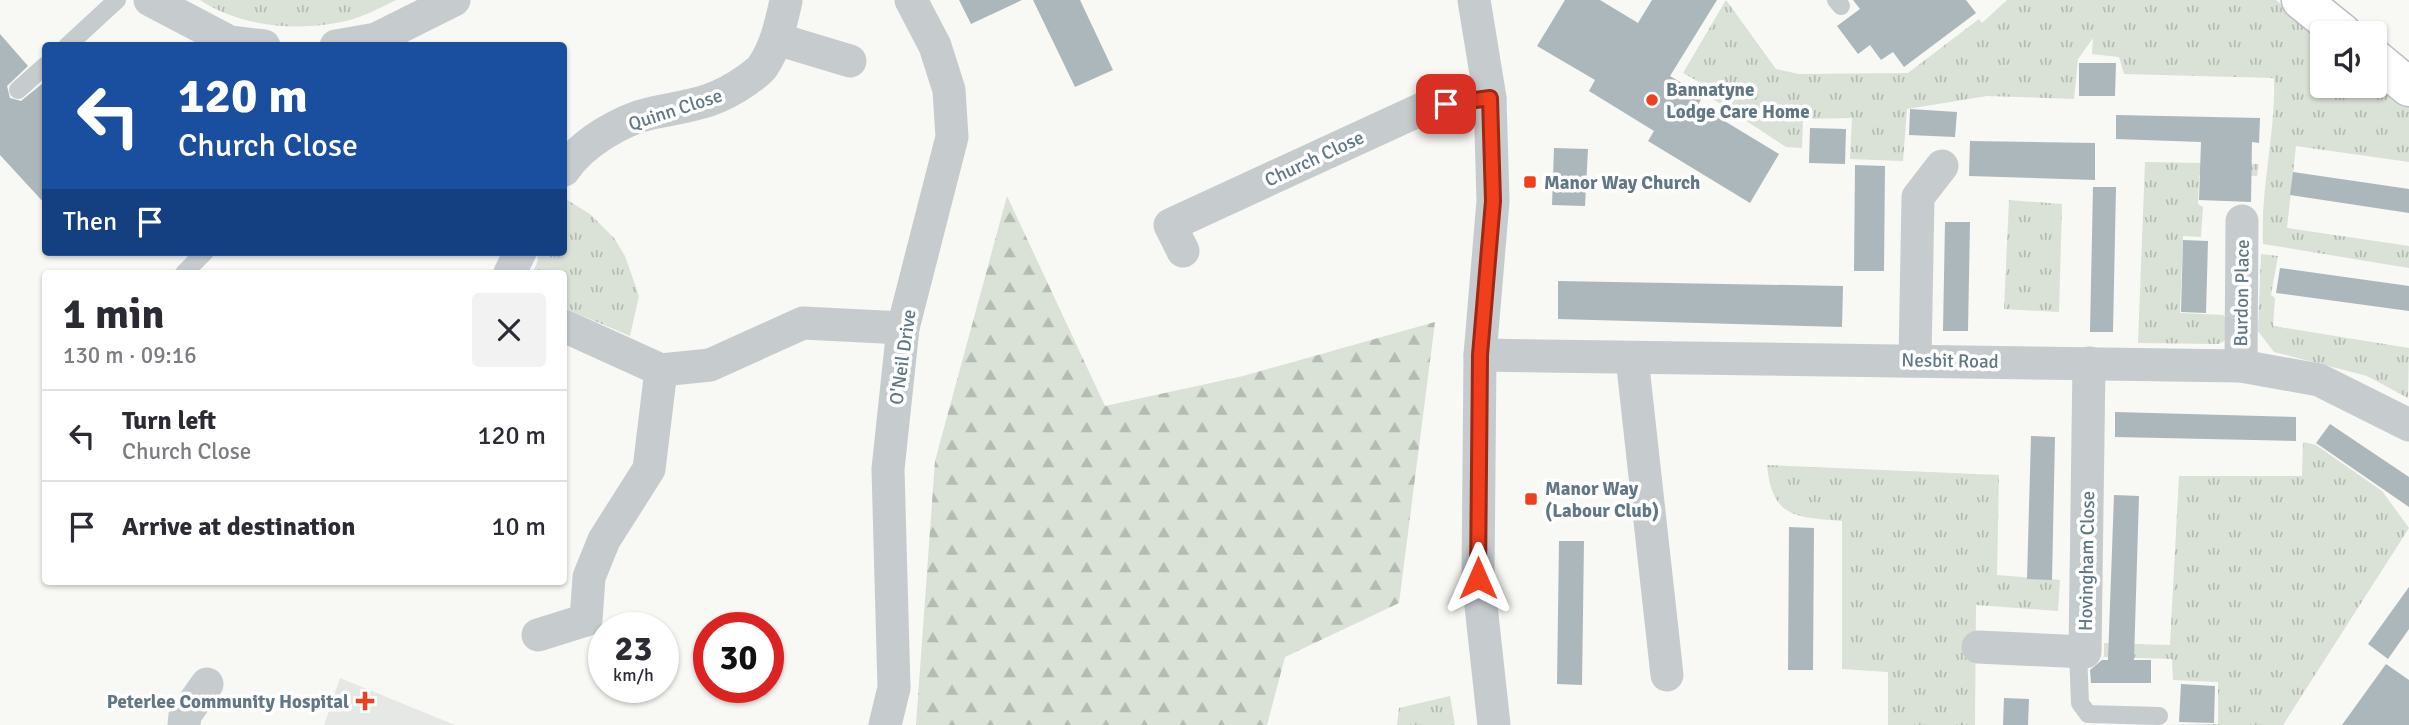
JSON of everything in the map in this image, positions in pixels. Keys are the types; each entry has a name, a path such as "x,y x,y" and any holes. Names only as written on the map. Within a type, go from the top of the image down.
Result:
{"main road":[{"path":"2301,0 2327,21"},
{"path":"2387,69 2409,87"}],"street":[{"path":"150,0 230,42"},
{"path":"359,42 376,39 454,0"},
{"name":"O'Neil Drive","path":"885,725 894,688 888,469 903,328 952,137 949,90 935,46 911,0"},
{"path":"1474,0 1490,98 1493,201 1480,355 1478,578 1494,725"},
{"name":"Quinn Close","path":"567,166 572,158 605,133 650,114 691,108 725,95 762,68 777,39 786,1"},
{"path":"777,39 850,61"},
{"name":"Church Close","path":"1183,251 1170,225 1423,108 1490,98"},
{"path":"1915,360 1918,197 1942,166"},
{"name":"Burdon Place","path":"2241,366 2242,221"},
{"path":"567,327 661,370 710,365 803,323 903,328"},
{"name":"Nesbit Road","path":"1480,355 2241,366 2319,380 2409,425"},
{"path":"1632,358 1667,675"},
{"name":"Hovingham Close","path":"1978,648 2085,652 2089,363"},
{"path":"593,612 589,578 604,540 649,470 661,370"},
{"path":"538,635 588,630"},
{"path":"177,716 208,684"}],"lane":[{"path":"71,42 117,0"},
{"path":"18,90 42,69"},
{"path":"187,270 201,256"},
{"path":"2078,652 2080,703 2088,714 2159,716"}],"shaded area":[{"name":"Peterlee Community Hospital","path":"340,678 455,725 324,725"}],"green space":[{"path":"200,0 396,0 346,21 290,26 271,25 233,16"},
{"path":"1726,0 1776,69 1799,74 1908,73 1979,19 1982,23 2007,0 2276,0 2310,28 2310,98 2387,98 2387,90 2409,106 2409,162 2296,146 2287,228 2409,246 2409,268 2263,244 2274,78 2124,74 2119,57 2092,54 2093,38 2078,59 2074,99 1987,96 1907,109 1903,161 1850,159 1852,118 1803,119 1802,148 1786,147 1710,97 1710,88 1683,73"},
{"path":"2145,162 2259,164 2257,176 2199,175 2198,204 2203,207 2201,237 2183,236 2180,313 2223,315 2227,319 2226,340 2219,344 2138,343"},
{"path":"1007,196 1105,406 1243,376 1435,322 1399,603 1285,657 1267,725 916,725 935,461"},
{"path":"567,200 590,214 614,238 625,256 639,296 630,336 567,309 567,270 534,270 538,256 567,256"},
{"path":"2009,200 2062,204 2059,312 2004,309"},
{"path":"2261,254 2278,256 2271,295 2275,298 2273,326 2409,348 2408,398 2367,376 2274,352 2258,331"},
{"path":"2303,442 2316,445 2382,491 2409,528 2283,725 2164,725 2218,724 2218,682 2173,680 2172,659 2104,657 2104,643 2170,645 2179,476 2302,476"},
{"path":"1767,465 1999,475 1997,575 2060,580 2058,611 1976,605 1975,725 1888,725 1888,672 1842,669 1842,521 1811,518 1789,511 1774,496"},
{"path":"1450,696 1455,725 1397,725 1399,708"}],"building":[{"path":"959,0 1022,0 971,24"},
{"path":"1033,0 1080,0 1113,70 1075,87"},
{"name":"Bannatyne Lodge Care Home","path":"1565,0 1600,0 1638,23 1652,0 1717,0 1670,76 1703,96 1698,105 1779,154 1750,203 1648,141 1654,131 1589,91 1595,80 1537,46"},
{"path":"1853,0 1966,0 1976,13 1904,67 1893,52 1881,60 1870,45 1858,54 1837,26 1860,9"},
{"path":"0,34 28,66 7,86 10,98 21,101 42,84 42,201 0,155"},
{"path":"2079,63 2116,63 2115,96 2079,96"},
{"path":"1910,109 1957,112 1955,137 1909,135"},
{"path":"2116,115 2260,118 2259,143 2252,142 2251,202 2199,200 2201,142 2116,139"},
{"path":"1810,128 1846,129 1845,164 1809,163"},
{"path":"1970,141 2095,143 2095,180 1969,176"},
{"path":"1554,148 1588,149 1585,206 1552,205"},
{"path":"1855,165 1885,166 1884,271 1854,271"},
{"path":"2293,172 2409,189 2409,213 2290,195"},
{"path":"2093,187 2116,187 2113,332 2090,332"},
{"path":"1945,222 1970,222 1968,331 1943,331"},
{"path":"2183,240 2208,241 2206,313 2181,312"},
{"path":"2280,268 2409,286 2409,311 2276,293"},
{"path":"1558,281 1843,286 1842,327 1558,319"},
{"path":"2115,412 2296,417 2296,441 2115,437"},
{"path":"2330,424 2409,477 2409,507 2316,443"},
{"path":"2031,436 2055,437 2052,580 2027,579"},
{"path":"2114,495 2139,496 2134,660 2151,660 2151,683 2091,683 2090,670 2102,660 2108,660"},
{"path":"1789,527 1814,528 1813,670 1788,670"},
{"path":"1559,541 1584,541 1582,685 1557,684"},
{"path":"2409,587 2409,629 2388,659 2368,644"},
{"path":"2386,664 2409,680 2409,725 2342,725"},
{"path":"2181,684 2215,686 2214,723 2179,722"},
{"path":"2004,698 2029,699 2028,725 2003,725"}],"place":[{"name":"Bannatyne Lodge Care Home","path":"1652,100"},
{"name":"Manor Way Church","path":"1530,182"},
{"name":"Manor Way (Labour Club)","path":"1531,499"},
{"name":"Peterlee Community Hospital","path":"365,701"}],"route":[{"path":"1446,104 1490,98 1493,201 1480,355 1478,578"}]}
